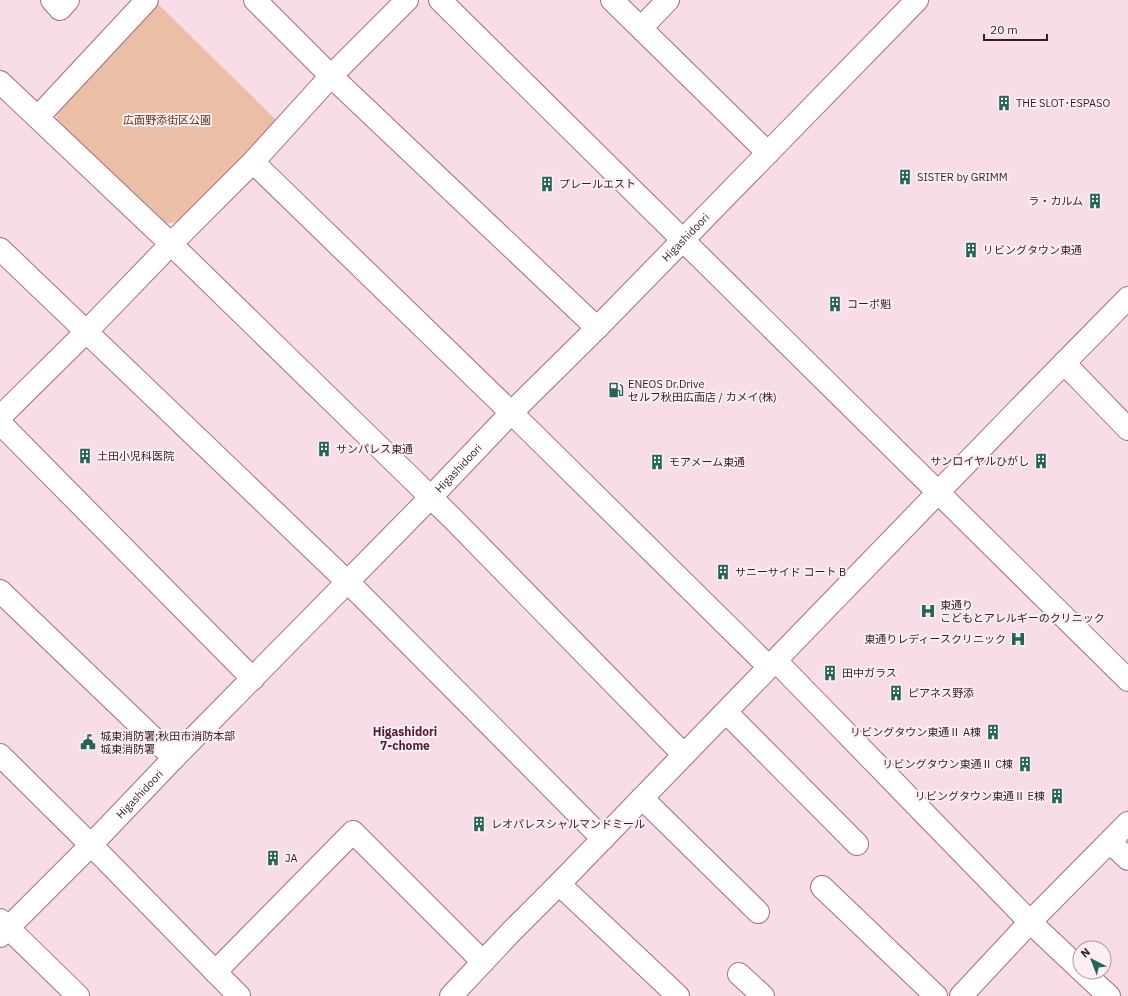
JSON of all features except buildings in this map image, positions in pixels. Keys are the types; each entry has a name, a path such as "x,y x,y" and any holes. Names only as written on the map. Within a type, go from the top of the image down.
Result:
{"street":[{"path":"52,0 60,9 68,0"},
{"path":"38,117 147,0"},
{"path":"255,0 331,76 597,328"},
{"path":"0,417 253,162 331,76 407,0"},
{"path":"440,0 1128,680"},
{"path":"612,0 768,153"},
{"path":"641,28 668,0"},
{"name":"Higashidoori","path":"3,928 91,844 431,497 511,413 597,328 917,0"},
{"path":"0,82 171,244 431,497 684,756"},
{"path":"253,162 772,664 1030,922 1072,961"},
{"path":"0,249 348,582 603,839"},
{"path":"451,996 511,932 684,756 1128,298"},
{"path":"1064,363 1128,429"},
{"path":"0,423 253,679"},
{"path":"0,591 174,758"},
{"path":"726,712 857,844"},
{"path":"0,755 91,844 239,996"},
{"path":"642,798 758,912"},
{"path":"961,996 1030,922 1128,823"},
{"path":"215,972 353,832 484,962"},
{"path":"1110,842 1128,859"},
{"path":"559,884 678,996"},
{"path":"822,887 936,996"},
{"path":"3,928 78,996"},
{"path":"739,974 762,996"},
{"path":"1092,980 1109,996"}],"green space":[{"name":"広面野添街区公園","path":"157,3 277,121 177,222 164,224 57,120 56,106"}],"place":[{"name":"THE SLOT･ESPASO","path":"1004,103"},
{"name":"SISTER by GRIMM","path":"905,177"},
{"name":"プレールエスト","path":"547,184"},
{"name":"ラ・カルム","path":"1095,201"},
{"name":"リビングタウン東通","path":"971,250"},
{"name":"コーポ魁","path":"835,304"},
{"name":"ENEOS Dr.Drive セルフ秋田広面店 / カメイ(株)","path":"616,390"},
{"name":"サンパレス東通","path":"324,449"},
{"name":"土田小児科医院","path":"85,456"},
{"name":"サンロイヤルひがし","path":"1041,461"},
{"name":"モアメーム東通","path":"657,462"},
{"name":"サニーサイド コート B","path":"723,572"},
{"name":"東通り こどもとアレルギーのクリニック","path":"928,611"},
{"name":"東通りレディースクリニック","path":"1018,639"},
{"name":"田中ガラス","path":"830,673"},
{"name":"ピアネス野添","path":"896,693"},
{"name":"リビングタウン東通Ⅱ A棟","path":"993,732"},
{"name":"城東消防署;秋田市消防本部 城東消防署","path":"88,742"},
{"name":"リビングタウン東通Ⅱ C棟","path":"1025,764"},
{"name":"リビングタウン東通Ⅱ E棟","path":"1057,796"},
{"name":"レオパレスシャルマンドミール","path":"479,824"},
{"name":"JA","path":"273,858"}],"district":[{"name":"Higashidori 7-chome","path":"405,738"}]}
